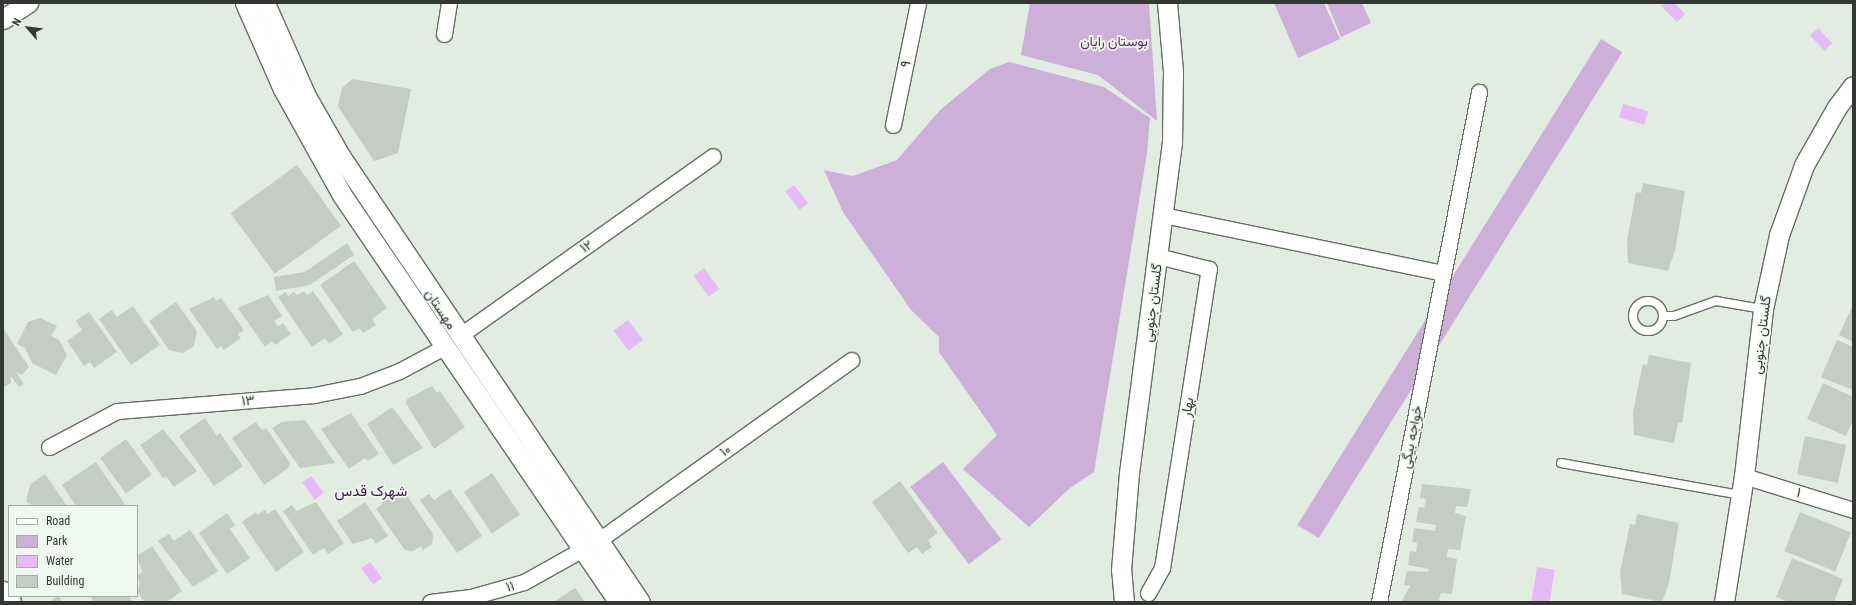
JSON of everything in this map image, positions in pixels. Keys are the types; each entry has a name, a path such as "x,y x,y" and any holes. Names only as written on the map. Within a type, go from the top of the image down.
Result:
{"main road":[{"path":"3,593 10,602"}],"street":[{"path":"245,3 283,89 351,207 452,341"},
{"name":"مهستان","path":"265,3 306,96 367,196 452,341 591,545 640,602"},
{"path":"444,34 449,3"},
{"name":"۹","path":"892,125 918,3"},
{"name":"گلستان جنوبی","path":"1124,602 1121,570 1129,473 1172,143 1173,71 1167,3"},
{"name":"گلستان جنوبی","path":"1724,602 1744,476 1763,309 1790,199 1821,133 1853,86"},
{"name":"خواجه بیگی","path":"1379,602 1479,92"},
{"name":"۱۲","path":"452,341 713,156"},
{"path":"351,207 367,196"},
{"path":"1163,216 1443,273"},
{"name":"بهار","path":"1148,593 1162,568 1209,269 1158,256"},
{"name":"۱۳","path":"49,447 117,411 314,394 360,386 399,371 452,341"},
{"name":"۱۰","path":"591,545 851,360"},
{"name":"۱","path":"1744,476 1853,510"},
{"path":"591,545 618,602"},
{"name":"۱۱","path":"430,602 471,597 524,582 591,545"}],"lane":[{"path":"1663,316 1674,316 1716,301 1763,309"},
{"path":"1561,462 1741,495"}],"green space":[{"name":"بوستان رایان","path":"1030,3 1149,3 1157,121 1098,75 1021,55"},
{"path":"1274,3 1324,3 1340,39 1298,58"},
{"path":"1327,3 1362,3 1371,23 1341,37"},
{"path":"1601,39 1622,52 1319,538 1297,525"},
{"path":"1009,62 1104,87 1150,118 1147,153 1094,472 1070,488 1029,527 963,469 997,435 939,352 939,337 911,310 843,212 824,170 853,176 897,160 940,110 990,69"},
{"path":"943,462 1001,539 969,564 910,487"}],"water":[{"path":"1674,3 1685,14 1677,22 1660,5"},
{"path":"1818,28 1832,43 1824,51 1810,36"},
{"path":"1623,104 1648,111 1644,125 1619,117"},
{"path":"794,185 808,203 799,210 785,192"},
{"path":"704,268 719,289 709,297 693,276"},
{"path":"628,320 643,340 629,351 614,331"},
{"path":"311,476 324,493 315,499 302,483"},
{"path":"370,562 382,578 373,585 361,569"},
{"path":"1537,567 1555,570 1550,602 1531,602"}],"building":[{"path":"352,79 411,89 398,153 374,161 338,106 342,88"},
{"path":"297,165 341,226 275,274 231,213"},
{"path":"1643,183 1685,191 1675,251 1668,271 1628,263 1627,240 1636,192 1641,193"},
{"path":"347,243 354,255 310,285 276,291 274,277 305,272"},
{"path":"354,261 387,308 372,319 376,325 363,333 359,328 353,332 320,285"},
{"path":"304,291 307,295 313,291 343,334 329,344 325,338 312,347 278,297 286,292 288,296 294,292 297,295"},
{"path":"268,295 282,316 274,321 278,326 283,323 291,334 275,345 272,341 265,347 238,308"},
{"path":"214,297 216,301 221,298 244,330 238,334 241,338 224,350 221,346 217,349 189,309"},
{"path":"176,302 197,331 194,346 183,353 169,350 149,321"},
{"path":"1853,305 1853,342 1839,335"},
{"path":"133,306 160,345 131,365 99,319 112,310 117,317"},
{"path":"89,312 117,352 94,368 90,362 84,366 67,341 82,330 76,321"},
{"path":"40,318 57,326 51,336 59,340 67,355 56,375 32,363 25,348 17,344 28,322"},
{"path":"3,328 29,367 22,375 16,372 24,384 19,387 10,375 11,383 3,388"},
{"path":"1837,340 1853,347 1853,390 1821,377"},
{"path":"1649,355 1691,363 1682,423 1678,423 1674,443 1634,435 1633,412 1643,364 1647,365"},
{"path":"1823,383 1853,397 1853,420 1846,436 1807,419"},
{"path":"432,386 437,393 440,391 465,427 434,449 406,403 407,399"},
{"path":"392,407 423,448 393,465 367,424"},
{"path":"351,413 379,454 368,461 365,458 349,469 321,429"},
{"path":"205,418 217,436 220,433 243,466 214,486 179,436"},
{"path":"305,420 335,463 300,468 272,428 282,422"},
{"path":"256,422 262,430 266,428 290,463 288,468 264,485 232,438"},
{"path":"163,429 197,471 174,487 166,476 163,478 140,445"},
{"path":"1805,436 1846,445 1838,483 1797,474"},
{"path":"126,439 152,475 126,493 100,458"},
{"path":"96,462 125,505 75,505 62,485"},
{"path":"492,473 520,514 492,533 464,492"},
{"path":"45,474 66,505 32,505 26,502 30,485"},
{"path":"900,481 938,533 928,540 932,547 922,554 917,547 908,553 872,502"},
{"path":"1422,484 1471,489 1467,507 1456,506 1455,513 1466,516 1460,550 1448,549 1447,557 1457,559 1452,594 1441,593 1439,600 1444,602 1401,602 1410,586 1404,585 1407,571 1428,572 1429,569 1408,565 1410,551 1416,552 1417,543 1412,542 1414,528 1435,531 1436,525 1416,522 1419,507 1424,508 1426,499 1420,498"},
{"path":"450,489 482,536 457,553 420,500 429,494 434,500"},
{"path":"407,496 433,534 432,544 423,550 421,546 413,551 405,550 376,509 382,504 382,498"},
{"path":"316,502 344,543 328,554 324,548 313,555 283,511 292,505 296,511"},
{"path":"365,502 388,536 376,544 372,538 353,544 337,521"},
{"path":"275,509 304,552 276,572 242,522 256,512 257,515 265,510 267,514"},
{"path":"1800,512 1851,533 1835,572 1784,551"},
{"path":"227,513 235,525 230,529 250,558 227,574 199,533"},
{"path":"1637,514 1679,523 1669,583 1662,602 1622,594 1620,572 1630,524 1635,525"},
{"path":"190,530 218,571 193,587 158,541 169,534 174,541"},
{"path":"152,546 182,591 167,602 144,602 138,593 140,583 138,574 142,572 138,555"},
{"path":"1792,558 1843,579 1834,602 1789,602 1776,597"},
{"path":"575,588 585,602 554,602"},
{"path":"56,597 59,597 63,602 50,602"},
{"path":"91,597 130,597 133,602 94,602"}],"district":[{"name":"شهرک قدس","path":"371,492"}]}
